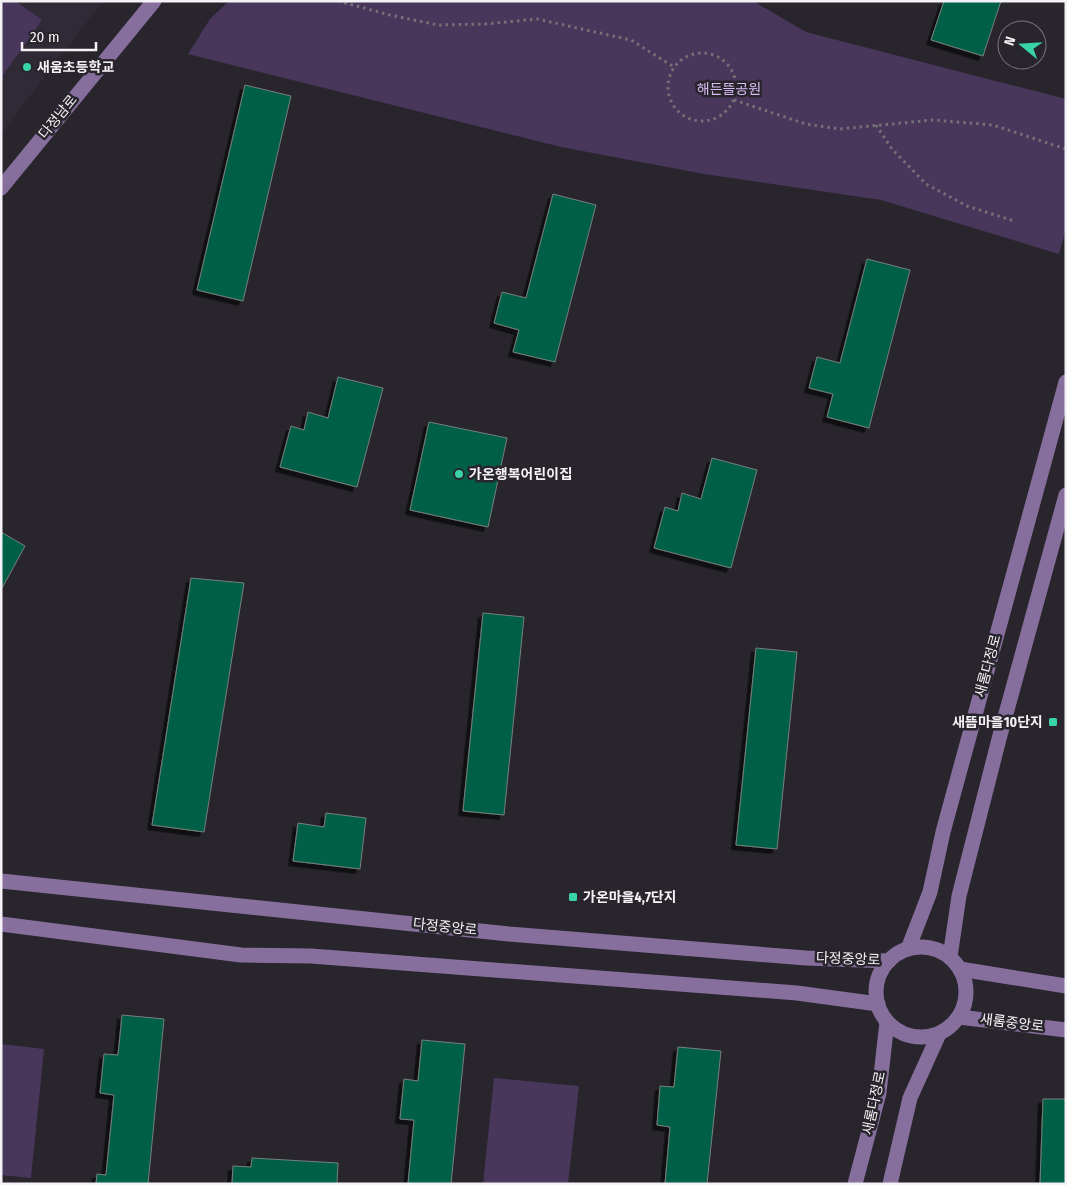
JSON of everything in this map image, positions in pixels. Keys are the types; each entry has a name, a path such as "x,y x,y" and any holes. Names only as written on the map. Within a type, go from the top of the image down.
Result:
{"street":[{"name":"다정남로","path":"1,188 154,1"},
{"name":"새롬다정로","path":"908,949 930,892 943,832 1066,382"},
{"path":"950,957 959,896 1001,730 1066,495"},
{"name":"다정중앙로","path":"1,881 509,934 806,958 889,961"},
{"path":"1,924 242,955 311,956 778,991 878,1004"},
{"path":"919,947 940,951 950,957 960,969 964,978 966,998 958,1017 946,1030 938,1034 920,1037 902,1033 887,1022 878,1004 876,992 882,970 889,961 898,953 919,947"},
{"path":"960,969 1066,986"},
{"name":"새롬중앙로","path":"958,1017 1066,1030"},
{"name":"새롬다정로","path":"856,1184 879,1093 887,1022"},
{"path":"890,1184 910,1098 938,1034"}],"path":[{"path":"338,1 438,25 485,24 537,19 631,40 674,67"},
{"path":"702,52 713,54 723,60 731,68 736,83 734,100 728,110 719,117 708,121 696,121 686,118 676,111 670,101 667,90 668,78 674,67 681,59 691,54 702,52"},
{"path":"734,100 806,124 840,129 876,124 933,120 993,125 1066,149"},
{"path":"876,124 892,149 926,184 967,206 1014,221"}],"shaded area":[{"name":"새움초등학교","path":"1,1 103,1 1,134"}],"green space":[{"path":"1,1 15,1 42,20 1,78"},
{"name":"해든뜰공원","path":"229,1 753,1 806,32 1066,99 1066,228 1059,254 881,200 704,174 561,147 188,54 210,19"},
{"path":"1,1044 44,1049 31,1178 1,1175"},
{"path":"494,1078 579,1086 568,1184 483,1184"}],"building":[{"path":"944,1 1001,1 983,56 931,40"},
{"path":"245,85 291,96 243,301 197,290"},
{"path":"553,194 596,205 555,362 513,352 519,330 494,323 502,292 526,298"},
{"path":"867,259 910,270 869,428 827,417 833,394 809,388 817,357 840,363"},
{"path":"338,377 383,388 357,487 280,467 291,426 304,430 308,412 328,418"},
{"name":"가온행복어린이집","path":"429,422 507,438 488,527 410,510"},
{"path":"712,458 757,470 731,568 654,548 665,507 678,511 682,493 701,499"},
{"path":"1,532 25,546 1,590"},
{"path":"191,578 244,583 204,832 152,825"},
{"path":"483,613 524,617 504,815 463,811"},
{"path":"756,648 797,652 777,849 736,845"},
{"path":"326,813 366,818 360,869 293,861 298,823 324,827"},
{"path":"122,1015 164,1019 148,1184 96,1184 97,1174 106,1175 114,1095 100,1093 104,1054 118,1055"},
{"path":"422,1040 465,1044 451,1184 408,1184 414,1120 400,1119 404,1079 418,1081"},
{"path":"678,1047 721,1051 707,1184 665,1184 670,1127 657,1125 660,1086 674,1087"},
{"path":"1043,1099 1066,1099 1066,1184 1040,1184"},
{"path":"252,1158 338,1163 337,1184 232,1184 233,1166 251,1167"}],"place":[{"name":"새움초등학교","path":"27,67"},
{"name":"가온행복어린이집","path":"459,474"},
{"name":"새뜸마을10단지","path":"1053,722"},
{"name":"가온마을4,7단지","path":"573,897"}]}
